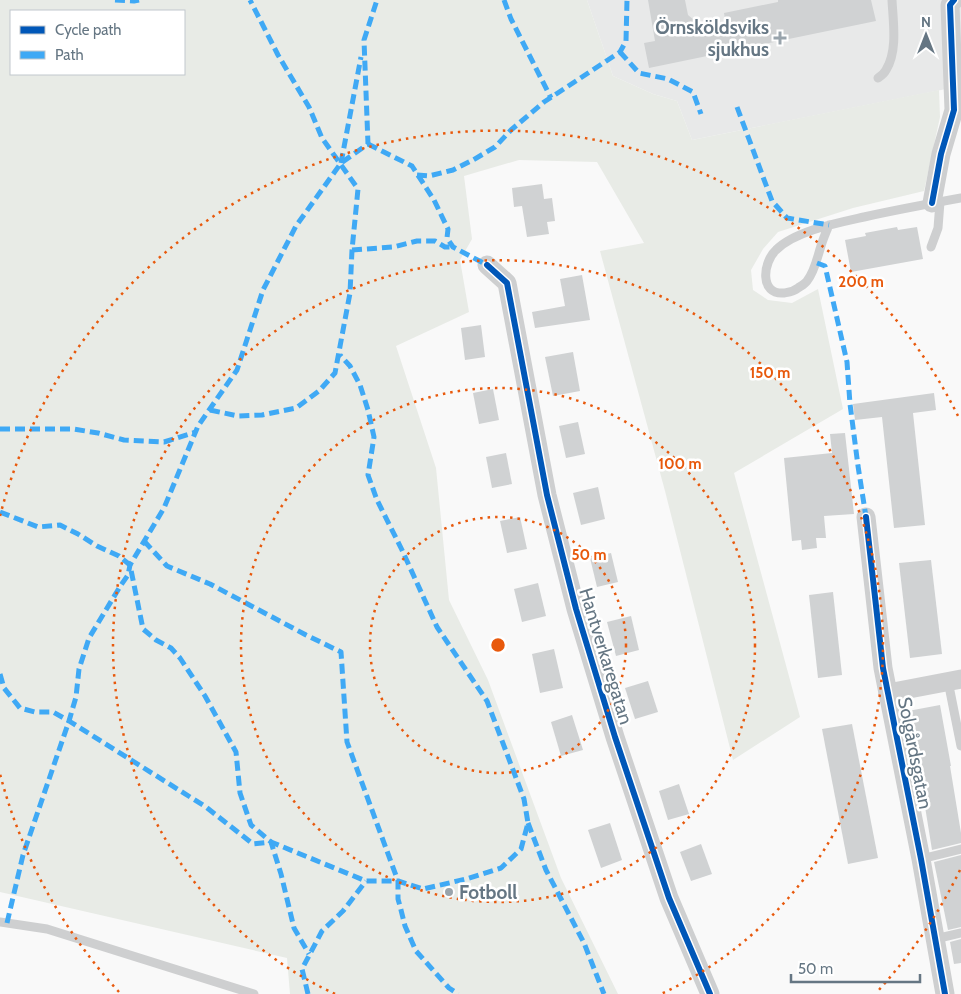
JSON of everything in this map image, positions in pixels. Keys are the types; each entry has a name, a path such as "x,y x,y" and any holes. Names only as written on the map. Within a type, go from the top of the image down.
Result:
{"street":[{"path":"936,202 941,154 954,110 950,4 954,0"},
{"name":"Hantverkaregatan","path":"487,265 508,283 547,495 576,609 615,737 669,898 710,994"},
{"name":"Solgårdsgatan","path":"866,517 883,668 946,994"},
{"path":"888,693 955,680"}],"lane":[{"path":"878,78 885,72 891,60 893,49 892,0"},
{"path":"829,225 821,245 817,263 807,282 793,292 779,293 771,290 766,281 765,272 768,261 782,244 800,235 829,225 961,198"},
{"path":"931,247 938,228 936,202"},
{"path":"955,680 961,746"},
{"path":"921,859 961,849"},
{"path":"0,922 47,930 254,994"},
{"path":"935,939 961,933"}],"shaded area":[{"path":"0,0 587,0 613,76 653,94 677,101 692,140 939,90 940,117 924,191 853,208 778,232 763,249 751,270 753,290 768,300 792,303 818,289 843,409 734,473 800,717 733,760 665,491 600,251 644,243 597,162 519,160 464,176 472,239 460,260 469,312 396,346 436,468 449,600 488,680 561,878 618,994 290,994 287,958 0,892"},
{"name":"Örnsköldsviks sjukhus","path":"587,0 961,0 961,86 692,140 677,101 653,94 613,76"}],"building":[{"path":"648,0 685,0 688,15 705,29 726,25 724,13 778,2 778,0 871,0 876,21 649,68 644,43 655,41"},
{"path":"542,184 544,199 552,198 555,221 547,222 549,234 527,237 522,206 514,207 512,188"},
{"path":"897,227 898,230 917,227 923,259 851,272 845,240 866,236 865,233"},
{"path":"582,275 590,320 535,328 532,312 565,306 560,279"},
{"path":"481,325 485,357 465,360 461,328"},
{"path":"573,352 580,391 553,396 545,357"},
{"path":"493,389 499,420 479,424 473,393"},
{"path":"934,393 936,410 913,413 925,525 894,528 882,417 855,420 853,404"},
{"path":"578,422 585,454 566,458 559,426"},
{"path":"845,433 854,514 824,516 826,538 816,538 817,548 802,550 801,540 792,541 784,458 832,453 830,434"},
{"path":"506,453 512,484 492,488 486,457"},
{"path":"598,487 605,519 581,525 573,493"},
{"path":"520,517 527,549 507,553 500,521"},
{"path":"611,553 618,582 597,587 590,558"},
{"path":"931,560 942,654 910,658 899,563"},
{"path":"538,583 546,616 522,622 514,589"},
{"path":"833,592 842,675 818,678 809,595"},
{"path":"631,616 639,650 616,656 607,622"},
{"path":"554,649 563,688 540,693 532,654"},
{"path":"648,681 658,712 635,719 625,688"},
{"path":"940,705 951,766 961,843 932,850 908,711"},
{"path":"572,715 583,750 561,756 551,722"},
{"path":"852,724 878,858 848,864 822,729"},
{"path":"679,784 689,814 668,820 659,791"},
{"path":"610,823 622,860 601,868 588,830"},
{"path":"701,844 712,874 691,881 680,852"},
{"path":"961,855 961,927 948,930 934,862"},
{"path":"961,939 961,963 954,964 950,942"}],"marked path":[{"path":"115,0 139,0"},
{"path":"210,410 238,416 262,415 296,408 319,391 335,373 350,293 358,189 322,138 309,107 278,55 250,0"},
{"path":"7,923 23,855 76,697 79,669 89,638 128,575 130,565 164,508 198,426 237,370 263,290 296,226 341,163 368,144 364,40 377,0"},
{"path":"504,0 511,19 551,98"},
{"path":"417,175 429,176 453,170 495,147 511,130 544,102 620,52 626,41 627,0"},
{"path":"620,52 639,73 668,79 693,92 701,114"},
{"path":"341,163 361,57"},
{"path":"737,107 772,201 787,218 829,225"},
{"path":"368,144 412,166 434,200 448,229 447,238 453,247 487,265"},
{"path":"352,250 393,247 417,241 435,241 445,247 453,247"},
{"path":"817,263 825,266 847,362 850,404 866,517"},
{"path":"0,674 4,688 20,708 35,712 53,712 69,721 206,807 253,844 271,842 366,881 398,881 423,889 466,879 501,868 521,849 528,823 524,799 487,701 437,627 377,500 368,475 374,437 368,410 360,385 350,366 340,355"},
{"path":"0,429 73,429 124,440 164,442 196,432"},
{"path":"0,512 38,527 60,525 119,556 130,565 143,629 156,640 171,648 180,658 205,696 236,752 240,793 251,825 271,842 294,928 309,954"},
{"path":"144,541 167,566 210,584 341,652 347,742 398,881 398,899 405,926 416,951 449,988 458,994"},
{"path":"528,823 546,870 584,943 604,994"},
{"path":"308,994 302,969 322,931 343,911 366,881"}],"cycle path":[{"path":"932,203 941,154 954,110 950,5 954,0"},
{"path":"487,265 507,283 547,495 576,609 615,737 669,898 710,994"},
{"path":"866,517 883,668 921,859 945,994"}],"place":[{"name":"Örnsköldsviks sjukhus","path":"780,38"},
{"name":"Fotboll","path":"449,892"}]}
